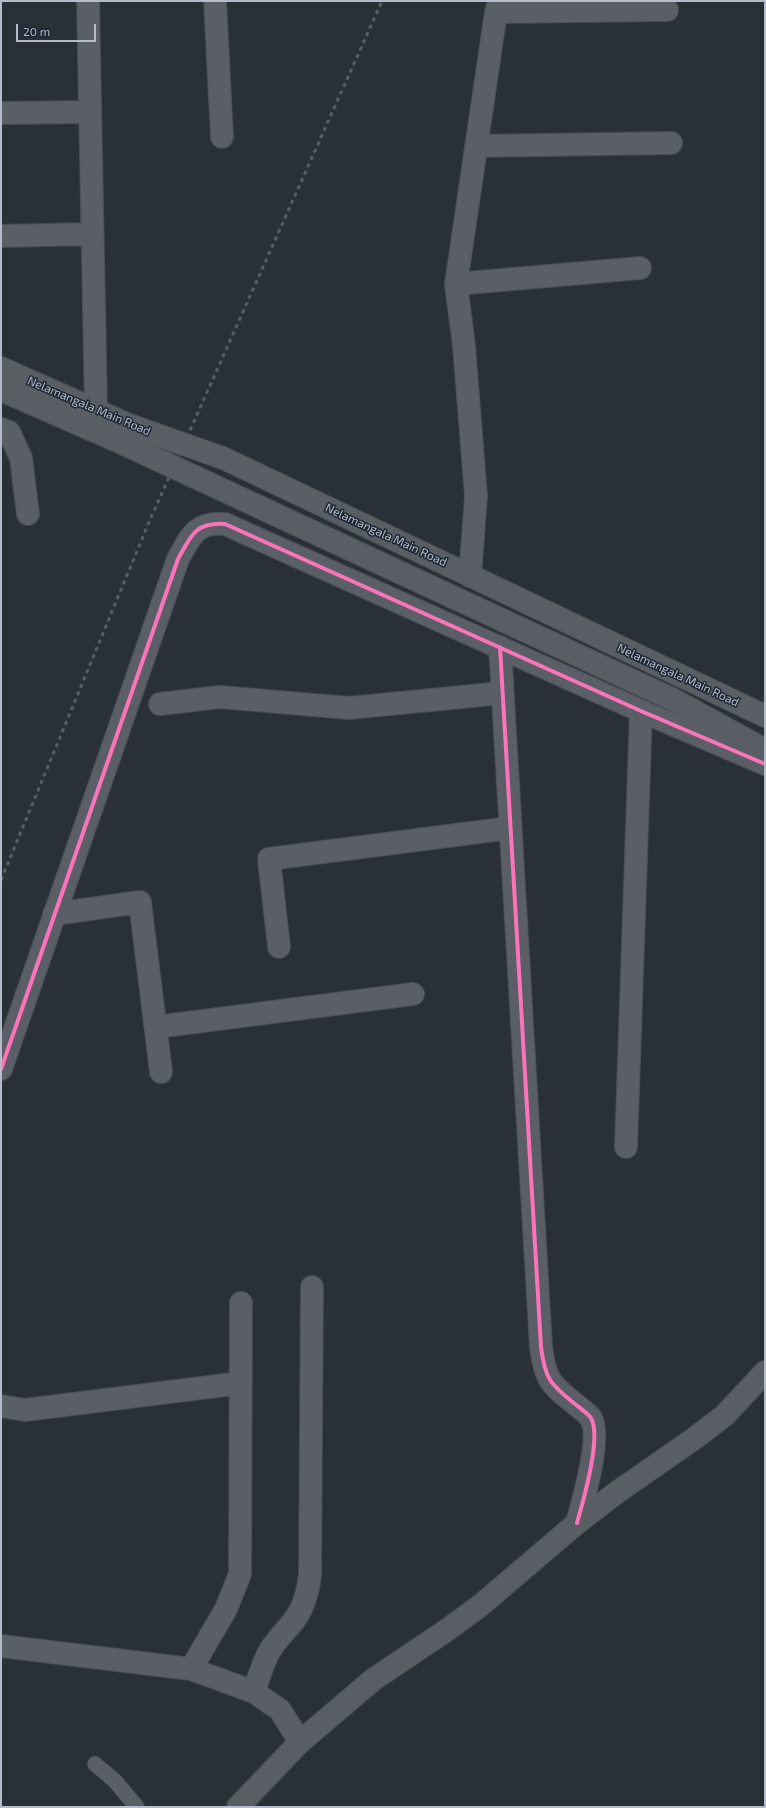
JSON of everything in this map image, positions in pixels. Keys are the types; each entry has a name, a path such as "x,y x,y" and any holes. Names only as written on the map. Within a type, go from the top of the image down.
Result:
{"main road":[{"name":"Nelamangala Main Road","path":"1,368 96,409 127,435 223,458 765,716"},
{"path":"1,390 127,435 210,484 674,700 765,750"},
{"path":"238,1807 300,1742 374,1679 447,1630 481,1605 577,1523 616,1493 695,1438 725,1415 765,1372"}],"street":[{"path":"88,1 96,409"},
{"path":"215,1 222,137"},
{"path":"470,576 476,496 464,346 456,284 497,7 667,10"},
{"path":"1,113 90,112"},
{"path":"476,146 671,143"},
{"path":"1,236 92,234"},
{"path":"456,284 640,268"},
{"path":"1,428 9,432 21,458 28,514"},
{"path":"1,1069 178,559 189,539 199,528 212,523 226,524 641,711 765,764"},
{"path":"500,647 540,1347 544,1369 551,1384 590,1418 594,1429 588,1481 577,1523"},
{"path":"160,704 220,696 349,708 502,693"},
{"path":"626,1147 641,711"},
{"path":"279,947 269,859 510,828"},
{"path":"54,914 140,902 161,1072"},
{"path":"156,1027 413,994"},
{"path":"254,1692 268,1654 278,1638 294,1622 304,1605 309,1591 312,1287"},
{"path":"191,1669 226,1609 240,1574 241,1303"},
{"path":"1,1406 25,1410 241,1383"},
{"path":"1,1646 191,1669 254,1692 280,1710 300,1742"}],"lane":[{"path":"95,1764 116,1781 137,1807"}],"railway":[{"path":"1,880 149,522 382,1"}],"cycle path":[{"path":"1,1069 178,559 195,532 207,525 225,524 641,711 765,764"},
{"path":"500,647 541,1347 544,1367 550,1380 554,1386 591,1418 594,1427 593,1454 577,1523"}]}
